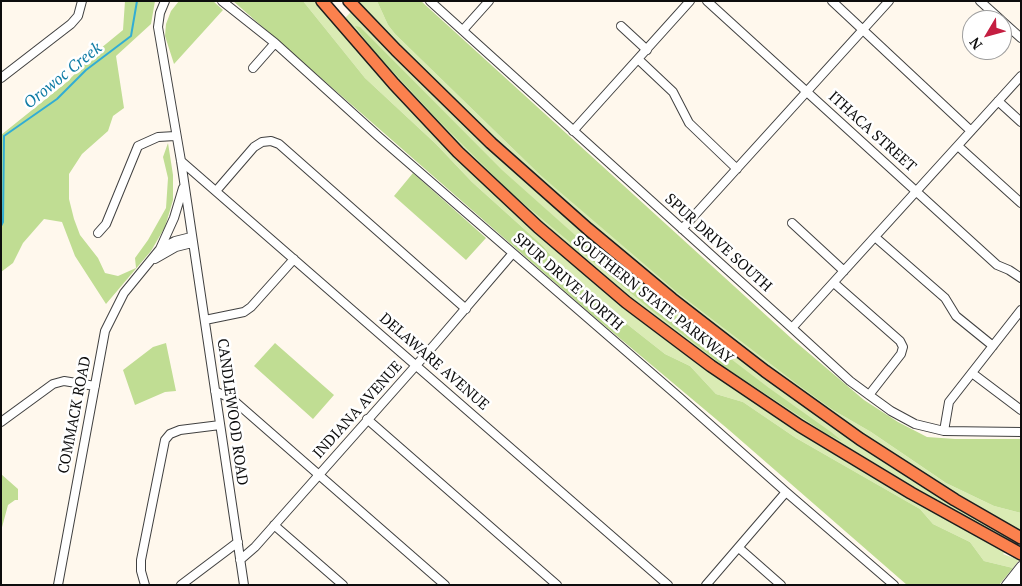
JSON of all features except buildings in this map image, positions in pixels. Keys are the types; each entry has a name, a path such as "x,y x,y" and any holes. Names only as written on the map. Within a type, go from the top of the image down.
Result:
{"highway":[{"name":"SOUTHERN STATE PARKWAY","path":"322,1 394,84 458,152 538,227 626,302 711,366 800,426 911,493 1021,554"},
{"name":"SOUTHERN STATE PARKWAY","path":"349,1 491,143 588,230 672,299 764,371 860,439 955,500 1021,538"}],"street":[{"path":"1,78 71,24 78,16 82,1"},
{"name":"SPUR DRIVE NORTH","path":"222,1 274,43 379,137 894,585"},
{"name":"SPUR DRIVE SOUTH","path":"430,1 850,381 869,395 915,424 944,431 1021,432"},
{"path":"463,30 489,1"},
{"path":"573,130 690,1"},
{"name":"ITHACA STREET","path":"707,1 997,265 1021,278"},
{"path":"832,1 971,131"},
{"path":"682,229 889,1"},
{"path":"980,1 990,10"},
{"path":"165,2 160,13 158,27 181,161 192,240"},
{"path":"621,26 646,50"},
{"path":"253,68 274,43"},
{"path":"638,59 673,92 684,116 693,127 738,169"},
{"path":"792,328 1021,76"},
{"path":"998,101 1021,122"},
{"path":"98,233 107,221 138,146 158,137 176,136"},
{"path":"216,191 254,147 262,142 271,141 279,144 466,309"},
{"path":"958,146 1021,203"},
{"name":"DELAWARE AVENUE","path":"181,161 668,585"},
{"path":"160,249 174,218 184,186"},
{"path":"792,223 844,271"},
{"path":"875,237 945,298 956,316 992,346"},
{"name":"COMMACK ROAD","path":"58,585 105,331 124,293 160,249 174,241 192,240"},
{"name":"COMMACK ROAD","path":"150,263 162,254 192,240"},
{"name":"CANDLEWOOD ROAD","path":"192,240 244,585"},
{"name":"INDIANA AVENUE","path":"240,560 466,309 513,253"},
{"path":"204,320 244,312 251,307 294,259"},
{"path":"834,283 900,341 903,347 901,354 869,395"},
{"path":"944,431 949,402 1021,310"},
{"path":"972,373 1021,410"},
{"path":"1,422 53,384 64,381 95,386"},
{"path":"215,391 232,399 445,585"},
{"path":"367,419 557,585"},
{"path":"145,585 142,560 165,440 170,434 180,430 220,425"},
{"path":"706,585 786,492"},
{"path":"274,524 343,585"},
{"path":"181,585 238,542"},
{"path":"739,548 781,585"},
{"path":"1006,585 1020,567"},
{"path":"1014,585 1021,576"}],"green space":[{"path":"125,1 155,1 151,24 116,56 124,108 113,116 108,131 82,154 69,174 69,199 80,235 98,258 105,273 118,276 136,268 135,258 148,240 166,208 168,178 163,157 168,143 173,175 173,200 165,227 151,251 106,304 75,256 62,222 44,219 23,243 13,263 1,272 1,135 67,82 95,53 123,30"},
{"path":"179,1 213,1 223,10 174,64 165,36 166,24 171,11"},
{"path":"233,1 303,1 365,78 436,144 472,182 543,246 571,280 665,354 690,366 716,394 743,402 796,438 920,509 933,524 970,542 984,561 1013,568 999,585 907,585 729,430 592,315"},
{"path":"303,1 315,1 377,74 429,131 550,245 634,316 716,376 783,421 859,468 1005,552 1003,554 1019,560 1013,568 984,561 970,542 933,524 920,509 796,438 743,402 716,394 690,366 665,354 571,280 543,246 472,182 436,144 365,78"},
{"path":"355,1 377,1 388,25 395,34 539,174 833,410 871,432 946,483 994,506 1021,513 1021,532 984,512 848,425 774,372 630,260 484,131"},
{"path":"377,1 421,1 791,338 864,400 898,422 927,437 1021,439 1021,513 994,506 946,483 871,432 833,410 678,293 539,174 395,34 388,25"},
{"path":"351,12 477,137 571,222 692,322 781,389 917,483 1015,539 1012,545 913,489 768,400 721,368 618,290 556,237 437,124 344,19"},
{"path":"355,26 360,27 502,170 575,235 689,327 842,441 827,434 726,368 650,309 511,193 437,119 373,50"},
{"path":"413,173 486,238 466,260 394,196"},
{"path":"166,343 176,391 165,392 135,405 123,370 153,347"},
{"path":"275,343 334,395 313,419 254,366"},
{"path":"1,474 18,489 18,500 8,505 1,531"}],"waterway":[{"name":"Orowoc Creek","path":"1,226 3,222 4,136 57,99 86,70 131,36 137,1"}]}
